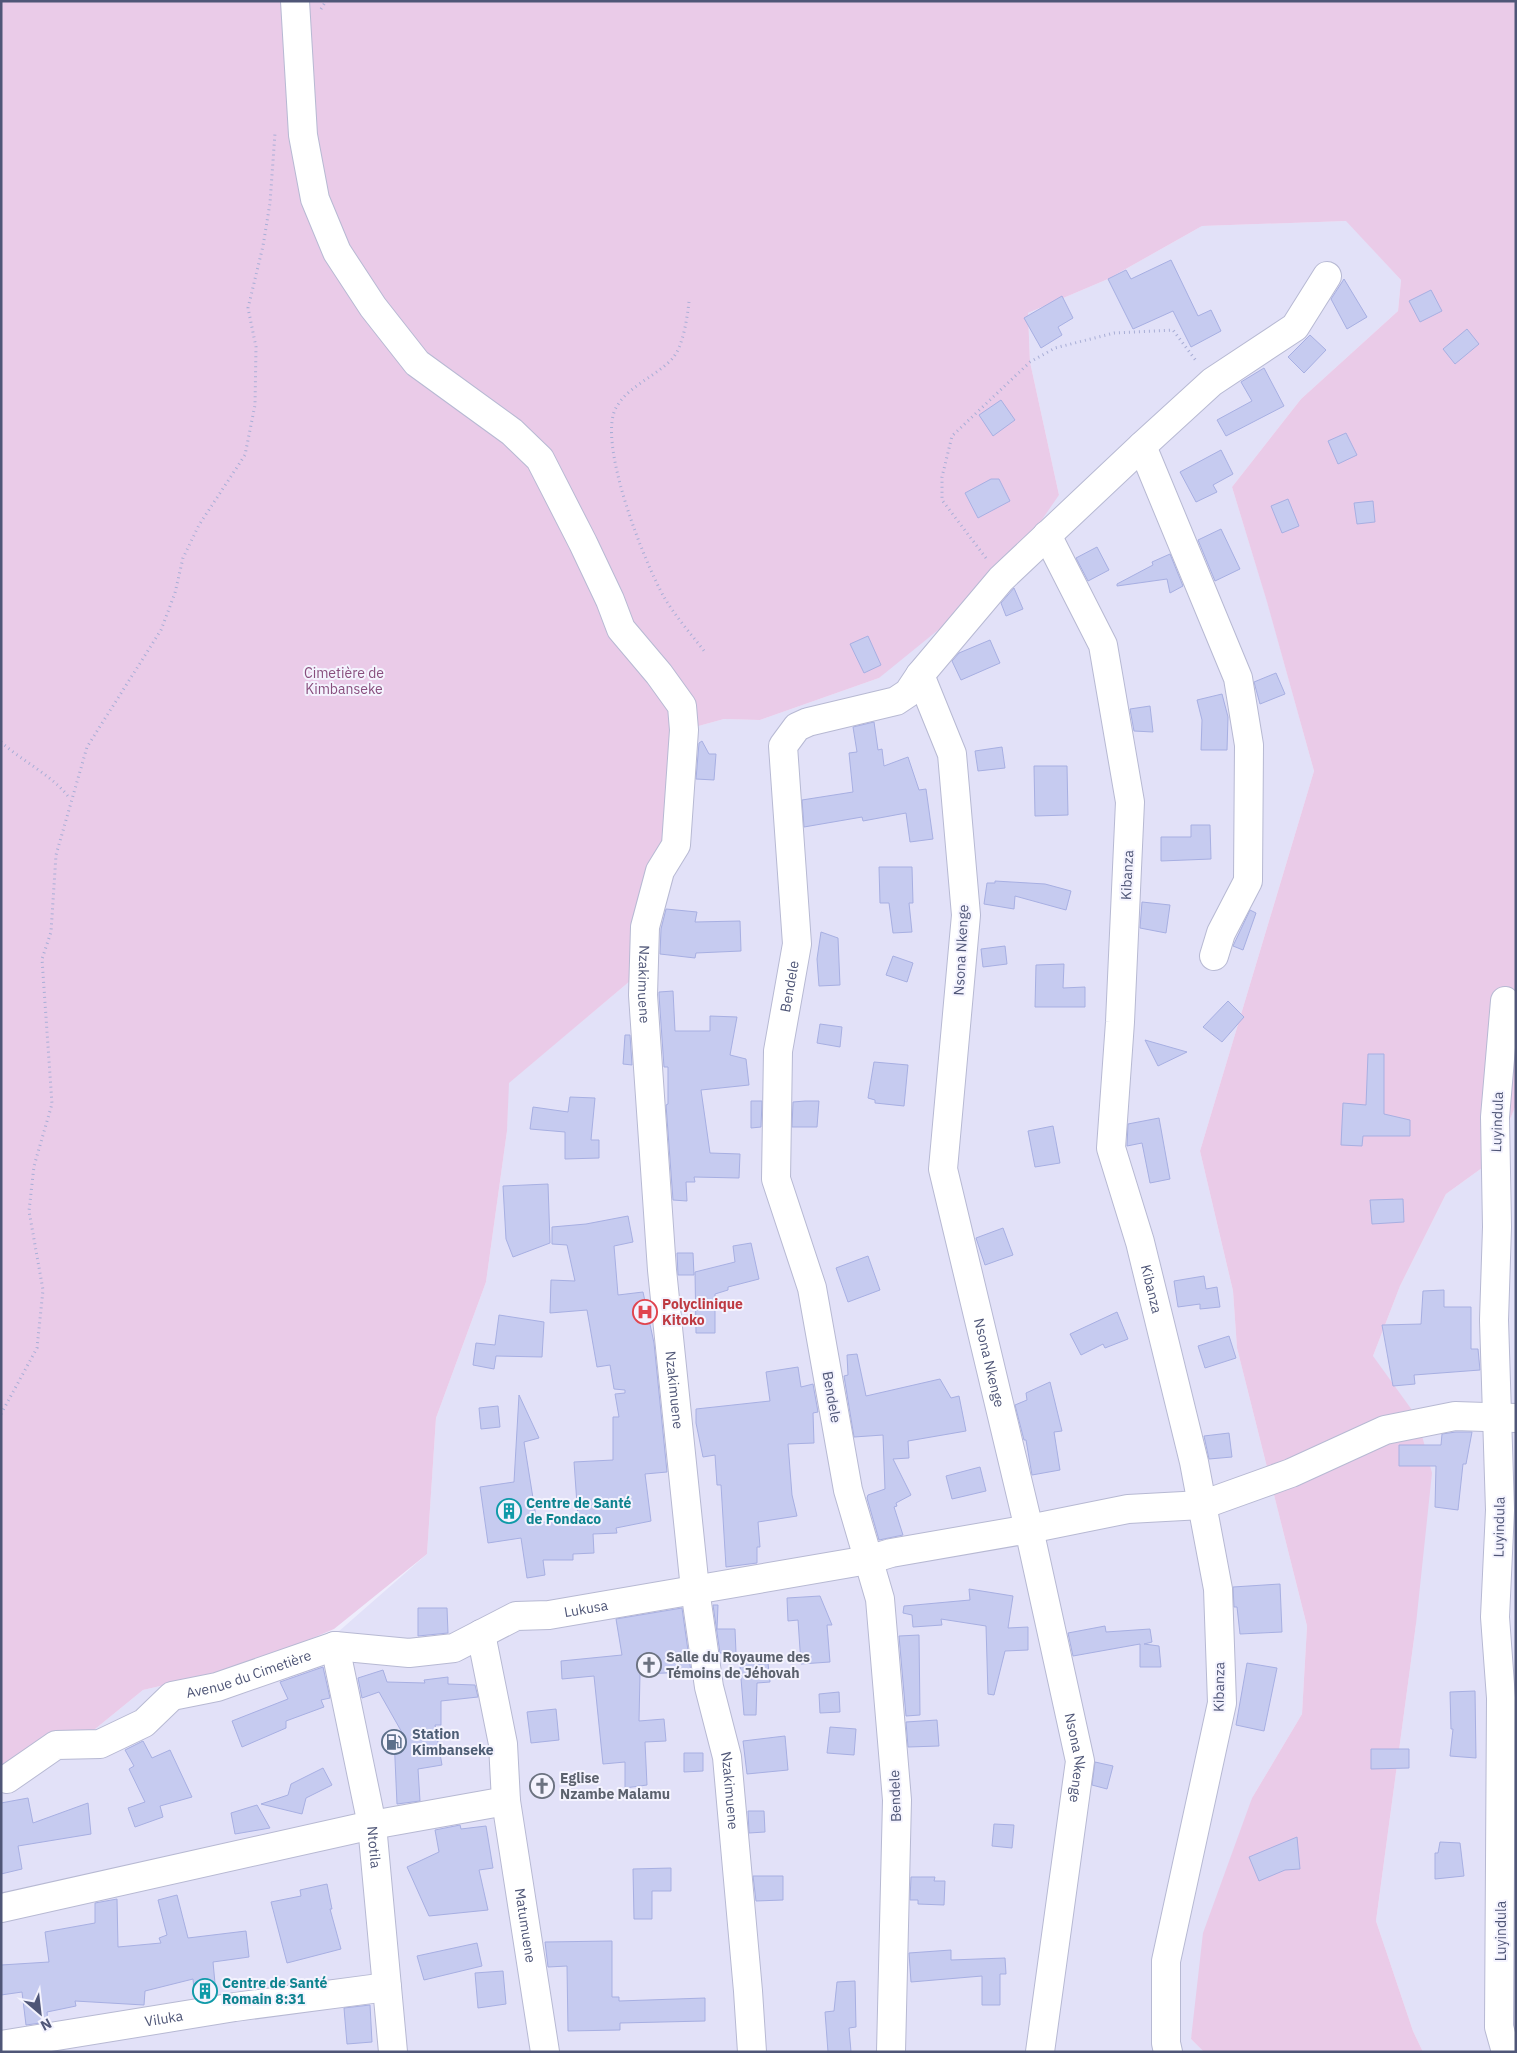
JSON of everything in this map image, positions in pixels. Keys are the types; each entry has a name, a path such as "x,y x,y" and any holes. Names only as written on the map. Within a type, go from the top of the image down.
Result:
{"street":[{"name":"Nzakimuene","path":"295,1 303,135 315,199 337,252 373,307 417,363 512,432 540,459 583,543 610,600 621,629 659,674 682,706 684,730 676,845 660,871 645,927 644,995 662,1270 695,1590 709,1687 726,1756 752,2052"},
{"path":"920,675 1001,579 1142,446 1212,382 1295,327 1327,276"},
{"path":"1142,446 1238,678 1249,745 1248,881 1222,932 1214,956"},
{"name":"Kibanza","path":"1047,535 1103,645 1130,802 1112,1148 1140,1242 1194,1462 1218,1589 1222,1703 1166,1961 1166,2043 1168,2052"},
{"name":"Bendele","path":"891,2052 897,1800 880,1599 848,1490 812,1288 776,1179 778,1052 797,944 783,746 797,727 808,722 896,701 908,694 920,675"},
{"name":"Nsona Nkenge","path":"920,675 952,754 966,915 943,1169 1029,1529 1080,1761 1040,2052"},
{"name":"Luyindula","path":"1505,1001 1495,1117 1497,1227 1494,1320 1506,1418 1495,1617 1501,1698 1499,2027 1506,2052"},
{"name":"Lukusa","path":"481,1634 516,1616 549,1615 868,1560 890,1553 1029,1529 1128,1509 1202,1505 1291,1473 1385,1430 1455,1416 1506,1418"},
{"name":"Avenue du Cimetière","path":"7,1779 56,1745 100,1744 144,1723 172,1696 216,1687 334,1646 409,1653 454,1648 481,1634"},
{"name":"Matumuene","path":"481,1634 503,1744 506,1801 545,2052"},
{"name":"Ntotila","path":"334,1646 372,1825 393,2052"},
{"path":"1,1908 372,1825 506,1801"},
{"name":"Viluka","path":"1,2045 234,2007 387,1987"}],"path":[{"path":"1,1414 37,1348 43,1290 29,1211 34,1166 52,1104 42,959 51,932 56,855 87,747 162,630 175,593 183,558 195,533 245,455 255,405 256,347 248,308 269,212 276,128"},
{"path":"689,302 685,329 672,359 638,384 616,407 610,438 638,540 664,598 705,652"},
{"path":"1001,579 942,500 942,477 952,436 1030,362 1055,348 1114,332 1173,330 1212,382"},
{"path":"1,742 29,765 61,786 71,800"}],"shaded area":[{"path":"1347,221 1401,280 1398,311 1301,399 1232,487 1267,601 1314,771 1200,1151 1233,1291 1237,1348 1307,1626 1302,1714 1252,1798 1191,2039 1204,2052 1,2052 1,1792 46,1769 143,1690 247,1666 338,1632 427,1554 436,1418 486,1282 507,1131 508,1083 630,981 684,730 724,719 760,720 879,678 1059,495 1030,362 1028,313 1108,279 1202,226"},
{"path":"1516,1105 1516,2052 1423,2052 1413,2031 1376,1921 1416,1624 1373,1356 1400,1286 1446,1194 1493,1160"}],"green space":[{"name":"Cimetière de Kimbanseke","path":"1,1 1516,1 1516,1105 1493,1160 1446,1194 1400,1286 1373,1356 1417,1417 1432,1473 1416,1624 1376,1921 1413,2031 1423,2052 1204,2052 1191,2039 1203,1933 1252,1798 1302,1714 1307,1626 1237,1348 1233,1291 1200,1151 1314,771 1267,602 1232,487 1301,399 1398,311 1401,280 1346,221 1202,226 1108,279 1028,313 1030,362 1059,495 1001,579 879,678 760,720 724,719 684,730 684,801 630,981 509,1083 507,1131 486,1282 436,1418 427,1554 334,1629 247,1666 143,1690 46,1769 1,1792"}],"building":[{"path":"1171,260 1198,316 1211,310 1221,331 1191,347 1173,311 1133,329 1108,279 1126,270 1131,279"},
{"path":"1344,279 1367,317 1347,329 1331,299"},
{"path":"1431,290 1442,311 1420,322 1409,301"},
{"path":"1062,296 1073,318 1058,327 1062,335 1041,348 1024,318"},
{"path":"1467,329 1479,344 1455,364 1443,349"},
{"path":"1310,335 1326,350 1304,373 1288,357"},
{"path":"1264,368 1284,406 1226,436 1217,420 1252,401 1241,382"},
{"path":"1001,400 1015,420 993,436 979,415"},
{"path":"1346,433 1357,455 1338,464 1328,441"},
{"path":"1221,450 1233,474 1213,485 1217,492 1196,502 1180,472"},
{"path":"991,479 999,479 1010,501 978,518 965,493"},
{"path":"1288,499 1299,526 1282,533 1271,506"},
{"path":"1373,501 1375,522 1357,524 1354,503"},
{"path":"1221,529 1240,569 1215,581 1198,540"},
{"path":"1097,547 1109,570 1088,581 1076,558"},
{"path":"1170,554 1183,586 1170,593 1167,579 1117,586 1117,584 1153,565 1152,562"},
{"path":"1014,588 1023,609 1006,616 1001,603"},
{"path":"868,636 881,665 864,673 850,644"},
{"path":"990,640 1000,663 961,680 952,661 959,653"},
{"path":"1276,673 1285,694 1260,704 1254,682"},
{"path":"1222,694 1228,717 1227,750 1201,750 1202,720 1197,700"},
{"path":"1150,706 1153,732 1134,731 1130,709"},
{"path":"874,722 878,750 882,749 884,766 908,757 919,790 926,789 933,839 910,842 906,813 863,821 862,817 804,827 802,800 853,792 849,753 857,752 853,727"},
{"path":"702,741 709,754 716,754 714,780 696,779 699,743"},
{"path":"1002,747 1005,768 978,771 975,751"},
{"path":"1034,766 1067,766 1068,815 1035,816"},
{"path":"1191,825 1210,825 1211,859 1161,861 1161,837 1191,837"},
{"path":"879,867 912,867 913,903 909,903 912,932 893,933 889,903 880,903"},
{"path":"995,881 1045,884 1071,891 1066,910 1015,896 1014,909 984,904 987,883 995,883"},
{"path":"1142,902 1170,905 1166,933 1140,928"},
{"path":"666,909 697,912 695,922 740,921 741,951 696,953 695,958 660,954 661,929"},
{"path":"1250,910 1256,913 1243,950 1233,946"},
{"path":"821,932 838,938 840,985 819,986 817,959"},
{"path":"1005,946 1007,964 983,967 981,949"},
{"path":"893,956 913,963 907,982 886,975"},
{"path":"1064,964 1063,988 1085,987 1085,1007 1035,1007 1036,965"},
{"path":"673,991 675,1031 710,1031 710,1016 737,1017 730,1055 746,1059 749,1085 701,1090 710,1153 740,1154 739,1178 694,1177 695,1182 686,1182 687,1201 673,1200 666,1105 668,1104 668,1067 664,1067 659,992"},
{"path":"1228,1001 1244,1017 1222,1042 1203,1027"},
{"path":"820,1024 842,1027 840,1047 817,1043"},
{"path":"625,1035 630,1035 632,1065 623,1064"},
{"path":"1145,1040 1187,1052 1158,1066"},
{"path":"1368,1054 1384,1054 1384,1114 1410,1120 1410,1136 1363,1136 1362,1146 1341,1145 1343,1103 1366,1105"},
{"path":"874,1062 908,1065 904,1106 875,1103 875,1100 868,1098"},
{"path":"570,1097 595,1098 591,1140 599,1140 599,1158 565,1159 565,1132 530,1129 533,1107 568,1112"},
{"path":"751,1101 762,1101 761,1127 751,1128"},
{"path":"819,1101 817,1127 792,1127 793,1102"},
{"path":"1159,1118 1170,1179 1150,1183 1142,1143 1127,1146 1128,1124"},
{"path":"1053,1126 1060,1163 1035,1167 1028,1131"},
{"path":"548,1184 550,1243 513,1257 506,1239 503,1186"},
{"path":"1403,1199 1404,1222 1372,1224 1370,1200"},
{"path":"628,1216 633,1242 614,1246 618,1295 643,1292 654,1343 667,1472 645,1474 651,1521 616,1528 617,1533 593,1534 594,1553 573,1554 573,1560 543,1560 545,1575 527,1578 521,1538 488,1543 480,1487 514,1482 519,1395 539,1438 524,1442 537,1523 578,1518 574,1462 613,1460 613,1417 619,1417 615,1394 625,1393 625,1390 614,1389 610,1365 597,1367 587,1310 550,1313 551,1280 575,1281 567,1245 552,1244 552,1227 586,1224"},
{"path":"1003,1228 1013,1255 985,1265 976,1238"},
{"path":"751,1243 759,1279 728,1287 728,1290 715,1294 715,1333 696,1333 695,1272 735,1262 733,1246"},
{"path":"677,1253 693,1253 694,1275 678,1275"},
{"path":"868,1256 880,1290 848,1302 836,1268"},
{"path":"1204,1276 1206,1289 1217,1287 1220,1307 1200,1309 1200,1304 1178,1307 1174,1281"},
{"path":"1444,1290 1444,1307 1471,1307 1471,1349 1478,1349 1480,1370 1414,1375 1415,1384 1393,1386 1382,1325 1421,1324 1423,1291"},
{"path":"1117,1312 1128,1339 1105,1348 1103,1344 1081,1355 1070,1334"},
{"path":"499,1315 544,1322 542,1357 496,1356 494,1369 473,1365 476,1343 495,1345"},
{"path":"1229,1336 1236,1358 1205,1368 1198,1346"},
{"path":"857,1354 866,1396 940,1379 951,1398 959,1396 966,1431 908,1441 909,1458 893,1459 911,1495 896,1503 897,1506 894,1507 903,1535 879,1540 867,1498 868,1495 885,1489 883,1435 854,1437 844,1376 848,1375 847,1355"},
{"path":"798,1367 801,1387 813,1384 818,1412 813,1413 814,1443 788,1444 792,1495 797,1516 758,1522 760,1547 757,1547 757,1563 726,1567 721,1485 717,1485 715,1455 703,1457 696,1423 696,1409 770,1401 766,1372"},
{"path":"1050,1382 1062,1431 1054,1432 1060,1470 1032,1475 1026,1440 1024,1440 1015,1405 1027,1400 1026,1393"},
{"path":"498,1406 500,1427 481,1429 479,1408"},
{"path":"1472,1432 1466,1464 1463,1464 1458,1510 1435,1507 1436,1466 1399,1466 1399,1445 1441,1445 1442,1434"},
{"path":"1229,1433 1232,1457 1209,1459 1204,1436"},
{"path":"980,1467 986,1491 952,1499 946,1476"},
{"path":"1280,1584 1282,1632 1240,1634 1237,1607 1234,1607 1233,1587"},
{"path":"969,1589 1013,1596 1008,1628 1028,1627 1028,1650 1005,1651 994,1695 988,1694 986,1626 941,1619 942,1625 913,1627 912,1615 903,1613 904,1606 970,1600"},
{"path":"820,1596 832,1625 827,1625 830,1662 801,1664 798,1620 788,1621 787,1598"},
{"path":"713,1605 718,1605 717,1629 735,1629 736,1653 720,1653"},
{"path":"418,1608 447,1608 448,1633 418,1636"},
{"path":"682,1608 691,1672 640,1674 639,1721 664,1719 666,1741 645,1742 647,1785 625,1788 625,1762 603,1764 594,1676 562,1679 561,1661 622,1655 616,1619"},
{"path":"1105,1626 1106,1632 1150,1629 1152,1642 1144,1644 1159,1646 1161,1667 1140,1667 1140,1644 1073,1656 1068,1633"},
{"path":"919,1635 920,1715 906,1716 899,1636"},
{"path":"739,1654 757,1654 757,1664 768,1663 770,1682 757,1683 756,1715 744,1715"},
{"path":"1247,1663 1277,1668 1264,1731 1236,1725"},
{"path":"323,1667 330,1698 321,1700 324,1707 286,1721 286,1728 242,1747 232,1721 288,1699 280,1682"},
{"path":"383,1670 387,1682 425,1683 424,1680 448,1677 448,1684 475,1685 478,1697 441,1701 441,1725 435,1725 442,1765 418,1769 420,1801 397,1804 394,1737 404,1736 379,1692 362,1698 358,1678"},
{"path":"1475,1691 1476,1758 1450,1756 1453,1729 1451,1729 1450,1692"},
{"path":"839,1692 840,1712 820,1713 819,1694"},
{"path":"556,1709 559,1740 531,1743 527,1712"},
{"path":"937,1720 939,1746 908,1747 906,1722"},
{"path":"830,1727 856,1729 854,1755 827,1753"},
{"path":"785,1736 788,1770 747,1774 743,1741"},
{"path":"143,1741 152,1758 170,1750 192,1797 160,1806 163,1817 135,1827 128,1808 145,1802 129,1769 134,1766 125,1750"},
{"path":"1371,1749 1409,1749 1409,1768 1371,1769"},
{"path":"684,1753 703,1753 703,1771 684,1772"},
{"path":"1095,1762 1113,1766 1107,1789 1092,1785"},
{"path":"323,1768 332,1785 306,1798 302,1814 261,1804 288,1795 291,1784"},
{"path":"28,1798 33,1823 88,1803 91,1834 18,1846 22,1869 1,1874 1,1803"},
{"path":"257,1805 270,1828 235,1834 231,1813"},
{"path":"748,1811 764,1811 765,1832 749,1833"},
{"path":"994,1824 1014,1825 1012,1848 992,1846"},
{"path":"460,1825 461,1829 486,1826 493,1868 479,1870 488,1910 429,1916 407,1867 439,1852 435,1830"},
{"path":"1297,1837 1300,1869 1285,1870 1259,1881 1249,1857"},
{"path":"1440,1842 1460,1843 1464,1876 1435,1879 1435,1853 1438,1853"},
{"path":"671,1868 671,1891 652,1891 652,1919 634,1919 633,1869"},
{"path":"753,1876 783,1876 783,1900 756,1901"},
{"path":"911,1877 935,1877 934,1881 945,1881 944,1905 918,1904 918,1900 910,1900"},
{"path":"327,1884 332,1909 330,1909 341,1949 287,1963 271,1902 301,1896 300,1890"},
{"path":"177,1895 188,1938 246,1931 249,1957 213,1962 216,1994 195,1998 193,1979 145,1991 144,2005 75,2001 76,2006 47,2012 48,2022 26,2025 22,1992 1,1995 1,1965 49,1962 45,1932 95,1923 95,1903 117,1899 118,1947 161,1943 159,1938 167,1935 158,1900"},
{"path":"612,1941 612,1997 619,1997 619,2001 705,1998 705,2021 620,2023 620,2030 568,2031 567,1966 548,1967 545,1942"},
{"path":"477,1943 482,1966 424,1980 417,1956"},
{"path":"951,1950 951,1960 1005,1958 1006,1974 1000,1974 1000,2005 982,2005 982,1976 911,1982 909,1953"},
{"path":"503,1971 506,2004 478,2008 475,1973"},
{"path":"855,1981 856,2027 849,2028 851,2052 828,2052 825,2012 834,2011 837,1982"},
{"path":"370,2005 372,2042 347,2044 344,2008"}],"place":[{"name":"Polyclinique Kitoko","path":"645,1312"},
{"name":"Centre de Santé de Fondaco","path":"509,1511"},
{"name":"Salle du Royaume des Témoins de Jéhovah","path":"649,1665"},
{"name":"Station Kimbanseke","path":"394,1742"},
{"name":"Eglise Nzambe Malamu","path":"542,1786"},
{"name":"Centre de Santé Romain 8:31","path":"205,1991"}]}
